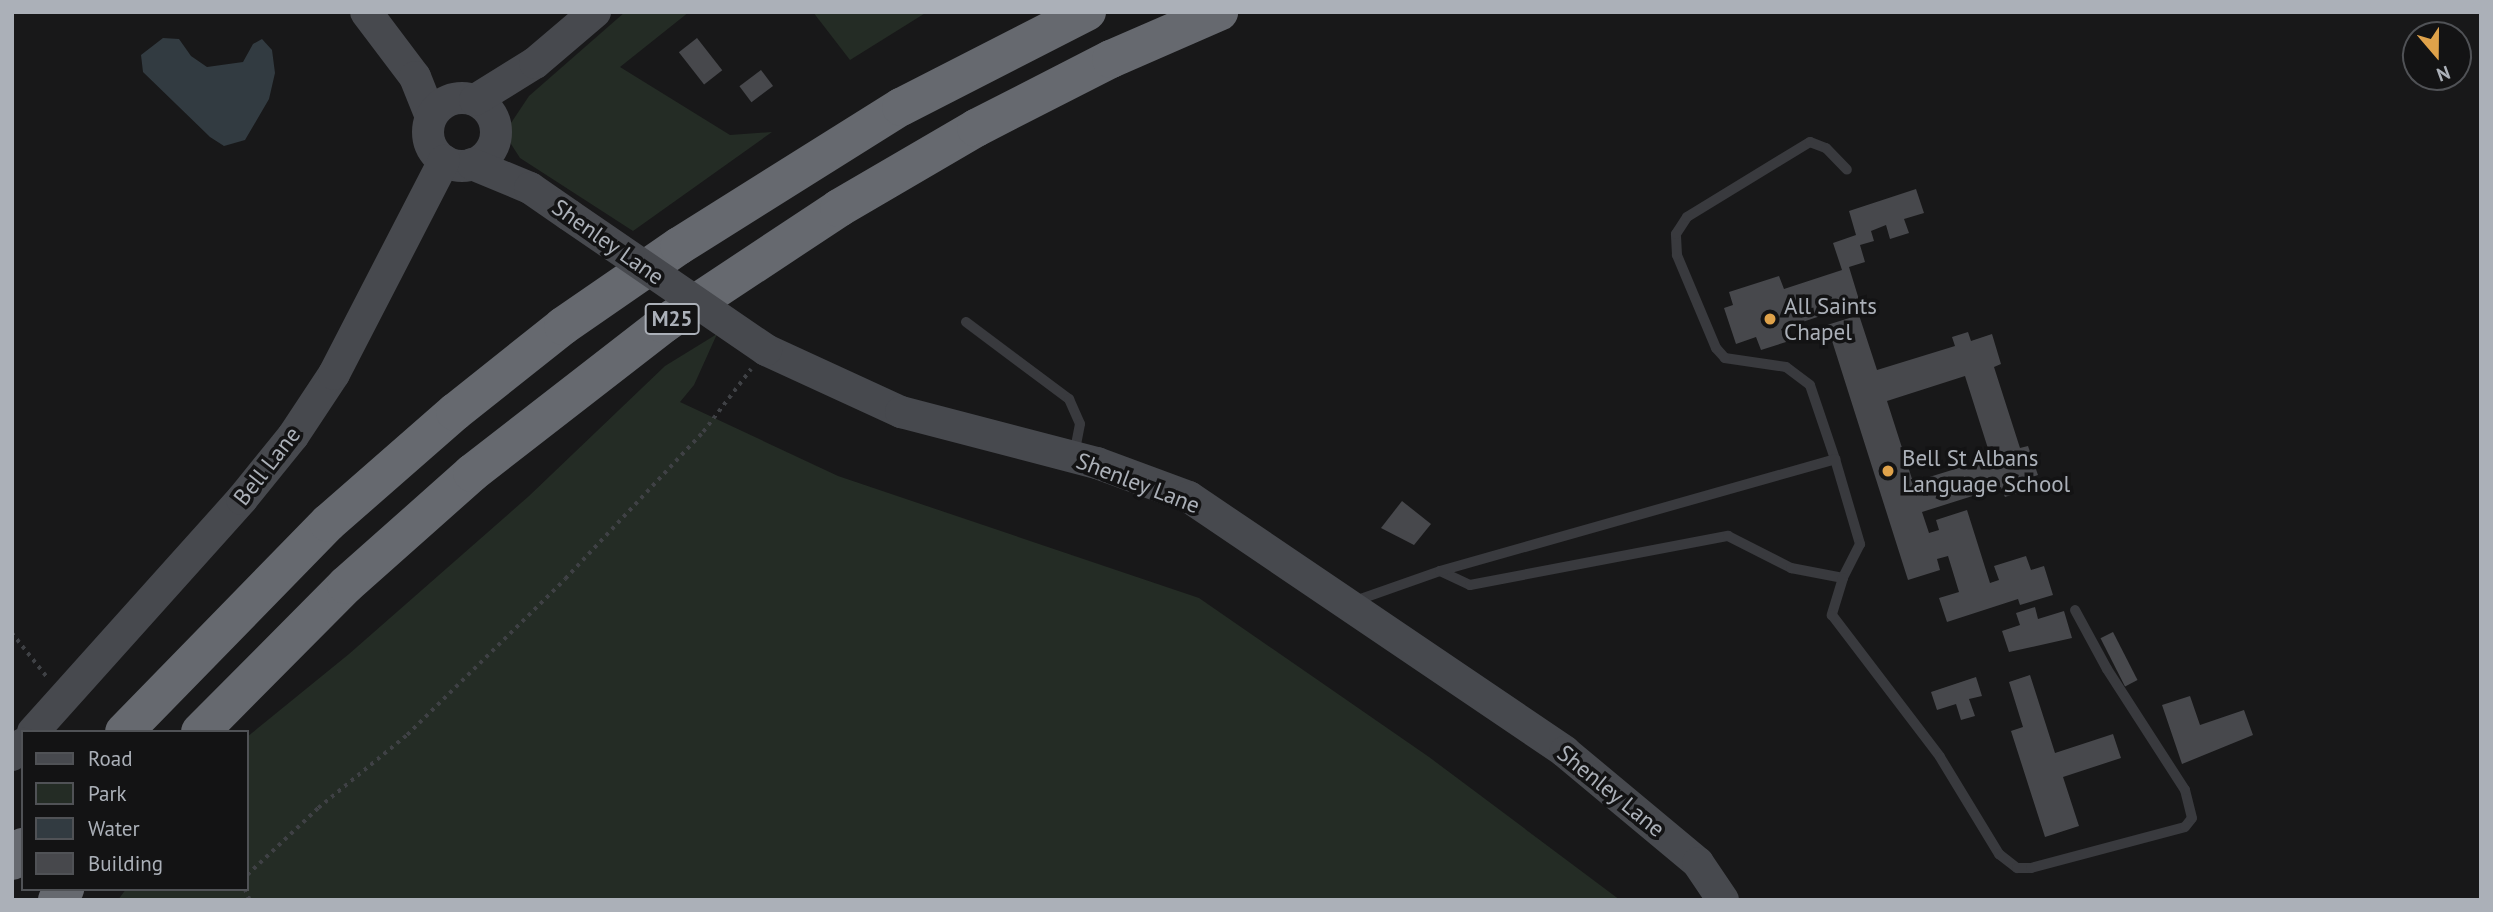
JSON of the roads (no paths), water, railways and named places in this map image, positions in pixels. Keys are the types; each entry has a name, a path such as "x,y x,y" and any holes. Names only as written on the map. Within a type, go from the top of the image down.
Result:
{"highway":[{"name":"M25","path":"126,730 328,523 455,412 563,327 679,246 901,107 1087,12"},
{"name":"M25","path":"202,730 346,585 472,473 664,324 839,208 976,128 1111,59 1219,12"}],"main road":[{"path":"366,12 415,77 453,105"},
{"path":"458,163 430,146 453,105 535,62 595,12"},
{"name":"Bell Lane","path":"35,730 242,499 293,436 334,374 458,163 488,154 495,131 535,62"},
{"name":"Shenley Lane","path":"453,105 495,131 530,188"},
{"name":"Shenley Lane","path":"458,163 530,188 766,350 901,412 1073,457 1189,498 1350,603 1565,752 1698,863 1723,900"}],"lane":[{"path":"1847,170 1826,148 1810,142 1687,217 1676,234 1677,255 1716,348 1725,358 1786,367 1810,385 1860,544 1843,578 1832,615 1940,757 1998,854 2017,868 2042,866 2185,827 2192,818 2185,790 2107,668 2075,610"},
{"path":"967,322 1069,399 1080,424 1073,457"},
{"path":"1350,603 1440,571 1835,459"},
{"path":"1440,571 1470,585 1728,536 1791,568 1843,578"}],"water":[{"path":"163,38 179,39 191,56 207,67 243,62 253,44 262,39 272,50 275,73 269,99 245,140 224,146 210,137 143,72 141,55"}],"place":[{"name":"All Saints Chapel","path":"1770,319"},
{"name":"Bell St Albans Language School","path":"1888,471"}]}
